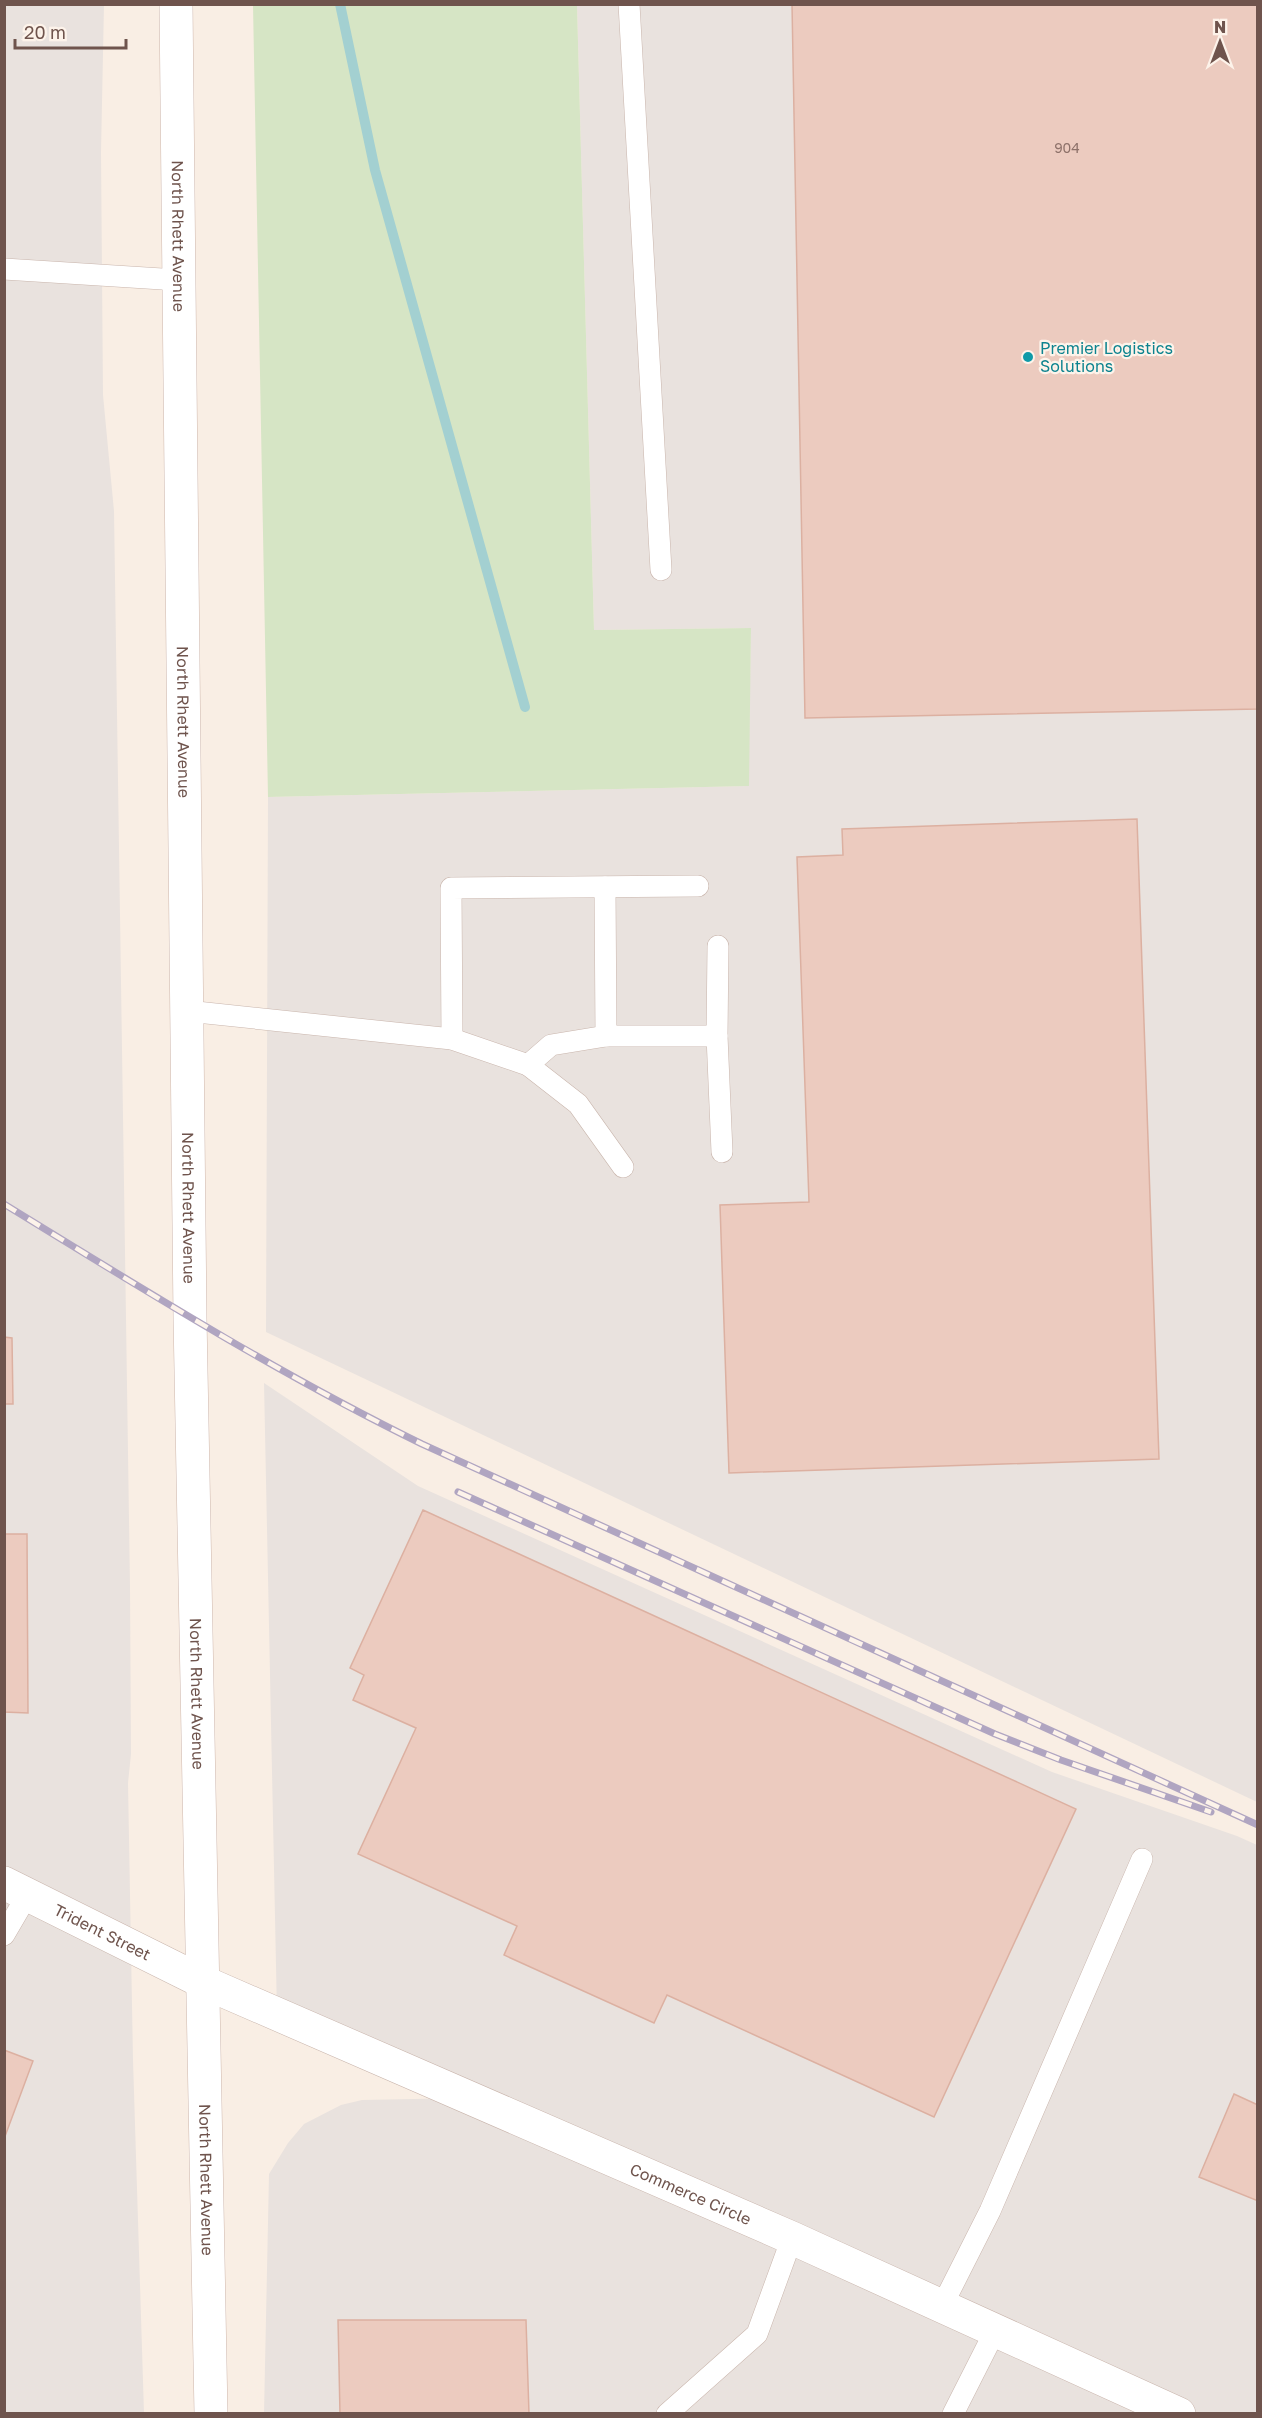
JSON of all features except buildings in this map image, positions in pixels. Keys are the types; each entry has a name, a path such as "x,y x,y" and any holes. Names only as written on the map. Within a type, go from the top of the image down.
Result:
{"main road":[{"name":"North Rhett Avenue","path":"176,4 201,1981 211,2414"},
{"name":"Trident Street","path":"16,1888 201,1981"},
{"name":"Commerce Circle","path":"201,1981 792,2238 1179,2414"}],"lane":[{"path":"628,4 661,570"},
{"path":"4,269 178,280"},
{"path":"452,1039 451,888 698,886"},
{"path":"605,887 606,1036"},
{"path":"718,946 717,1036 722,1152"},
{"path":"187,1011 452,1039 528,1065 578,1104 623,1167"},
{"path":"528,1065 551,1045 606,1036 717,1036"},
{"path":"942,2306 990,2211 1086,1993 1142,1858"},
{"path":"4,1935 16,1888"},
{"path":"667,2414 758,2334 792,2238"},
{"path":"953,2414 995,2331"}],"shaded area":[{"path":"104,4 101,152 103,395 114,511 130,1587 131,1754 128,1783 133,2060 144,2413 5,2414 4,5"},
{"path":"577,5 1257,5 1257,1802 266,1332 268,797 748,786 751,628 594,630"},
{"path":"264,1383 418,1486 1052,1772 1257,1845 1257,2413 264,2414 269,2174 288,2143 304,2124 341,2105 362,2100 466,2098 277,2014"}],"green space":[{"path":"253,5 577,5 594,630 751,628 749,786 268,797"}],"waterway":[{"path":"340,4 375,170 525,707"}],"railway":[{"path":"4,1204 262,1359 422,1444 1258,1825"},
{"path":"458,1492 995,1734 1061,1760 1211,1812"}],"place":[{"name":"Premier Logistics Solutions","path":"1028,357"}]}
